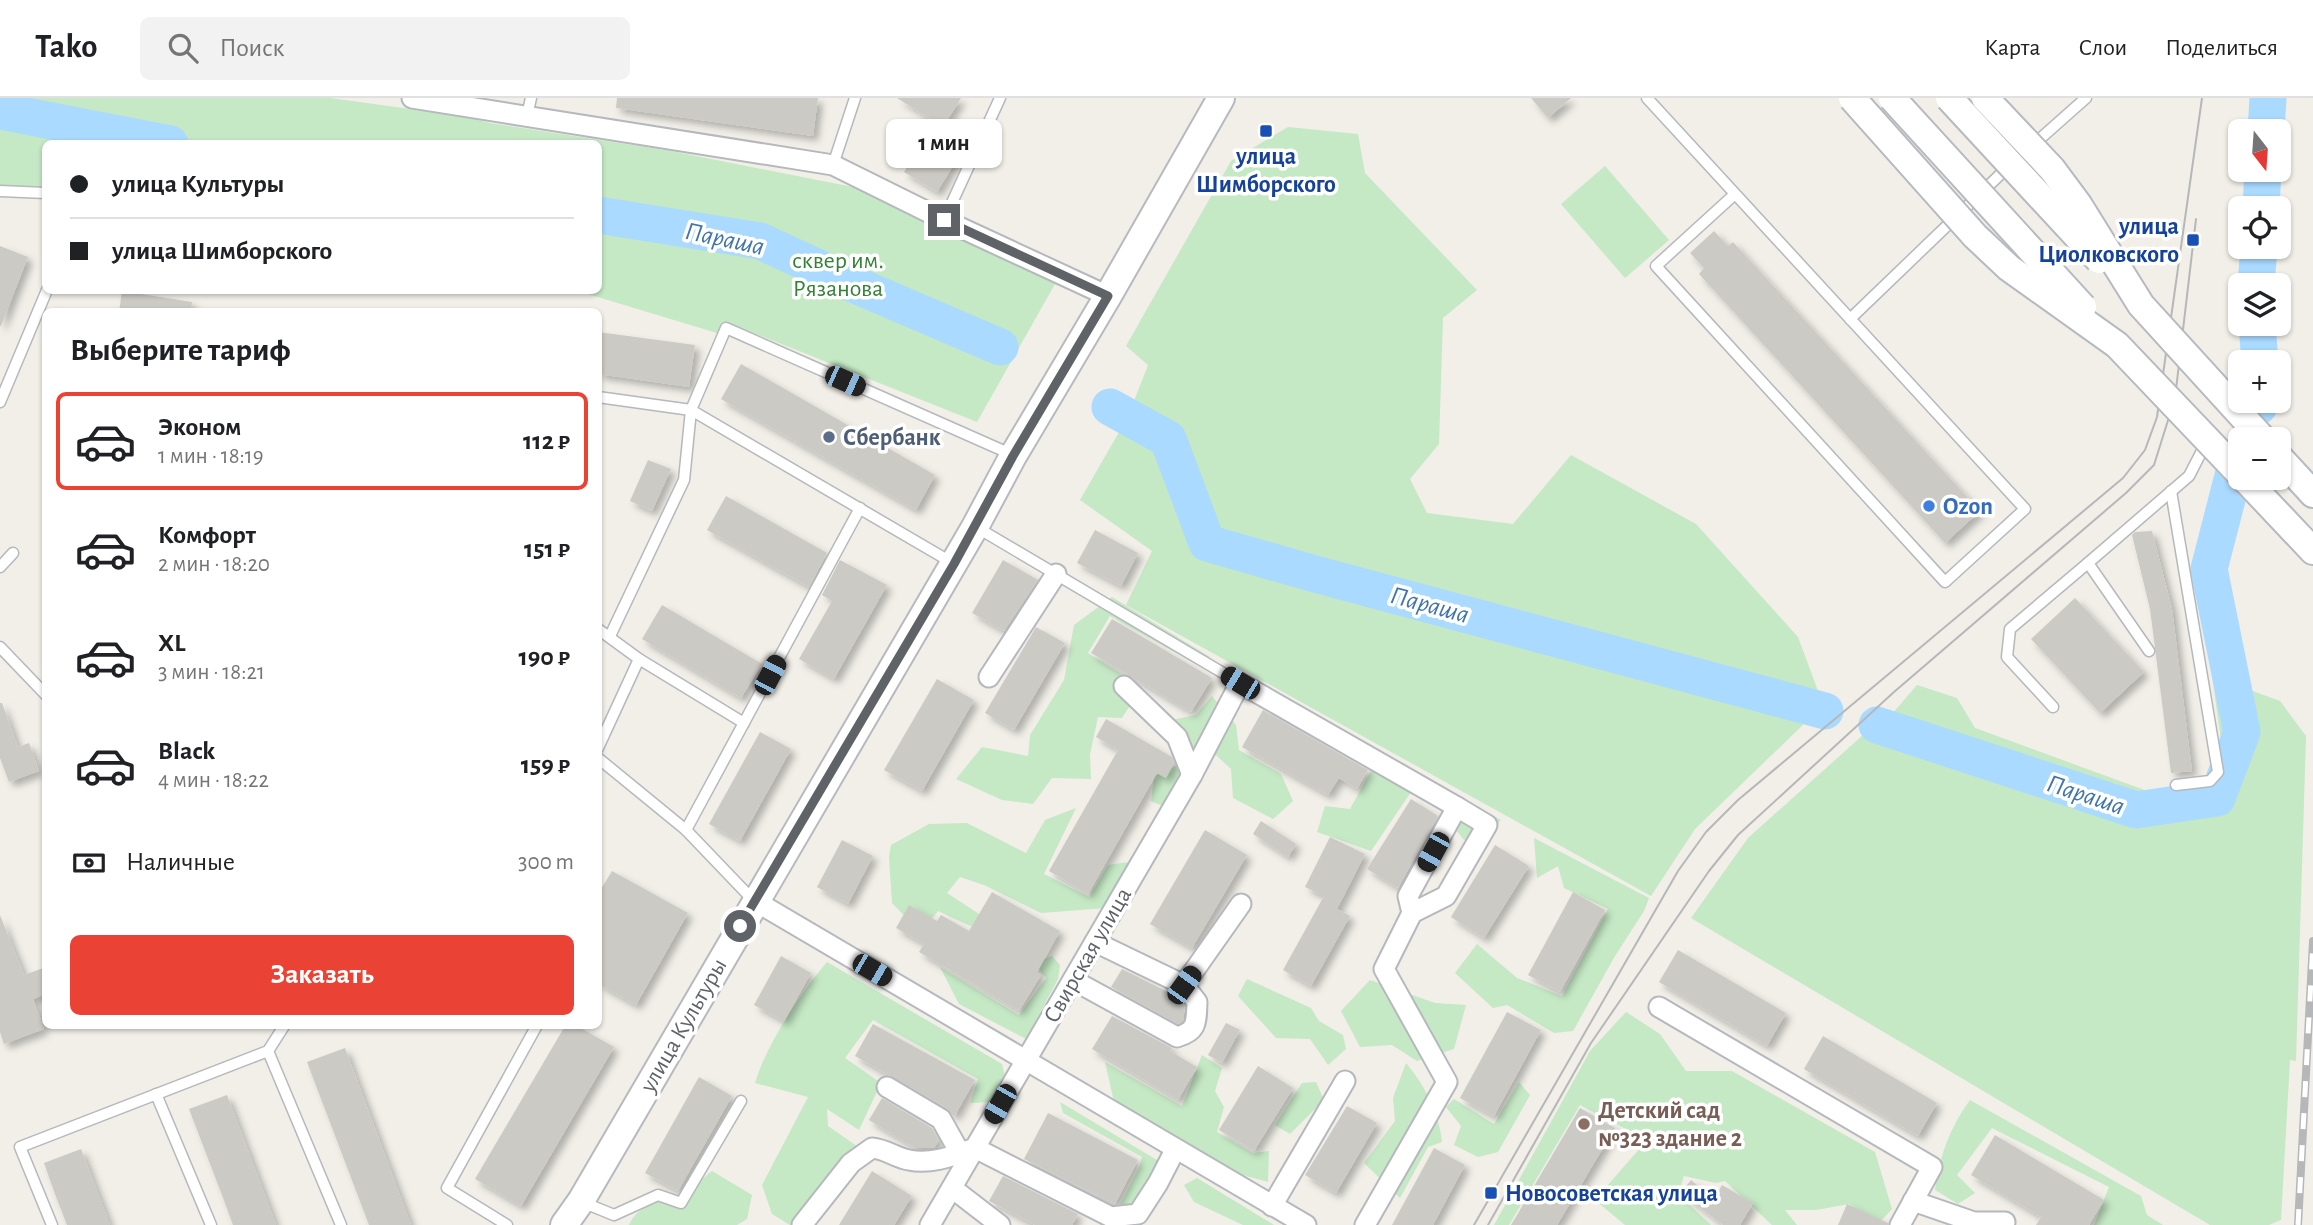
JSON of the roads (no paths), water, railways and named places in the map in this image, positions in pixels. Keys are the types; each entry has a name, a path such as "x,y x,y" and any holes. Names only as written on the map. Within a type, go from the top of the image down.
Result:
{"main road":[{"name":"улица Культуры","path":"564,1225 581,1202 954,564 1013,456 1221,98"},
{"path":"1853,98 1975,236 2009,268 2117,345"},
{"path":"1892,98 2117,345 2228,461"},
{"path":"1949,98 2252,427"},
{"path":"1985,98 2052,169 2078,204 2141,305"},
{"path":"2291,470 2313,494"},
{"path":"2255,490 2313,551"}],"street":[{"path":"412,98 529,107 833,165 1108,296"},
{"path":"989,677 1056,574"},
{"path":"1240,683 1487,825 1446,896 1412,913 1384,969 1447,1082 1364,1225"},
{"name":"Свирская улица","path":"930,1225 952,1188 967,1150 1026,1060 1073,980 1192,775 1240,683"},
{"path":"1124,686 1177,737 1192,775"},
{"path":"1412,913 1408,896 1457,807"},
{"path":"755,901 1305,1225"},
{"path":"1184,985 1241,904"},
{"path":"1073,980 1177,1037 1189,1034 1196,1024 1197,1002 1184,985 1095,942"},
{"path":"1659,1007 1932,1167 1900,1225"},
{"path":"1272,1206 1345,1081"},
{"path":"887,1087 941,1119 967,1150 1111,1217 1138,1214 1175,1150"},
{"path":"802,1225 851,1163 872,1148 910,1160 939,1160 967,1150"},
{"path":"952,1188 1000,1225"},
{"path":"1913,1201 1974,1222 2005,1222"}],"lane":[{"path":"833,165 855,98"},
{"path":"944,220 1000,98"},
{"path":"1647,98 2025,509 1945,582 1656,266 1735,194"},
{"path":"1850,319 1995,178 2086,98"},
{"path":"0,191 42,193"},
{"path":"0,402 45,294"},
{"path":"610,636 684,481 691,410 726,328 1013,456"},
{"path":"602,398 691,410 954,564"},
{"path":"2053,707 2007,657 2010,629 2189,476 2208,440"},
{"path":"2171,491 2218,772 2210,781 2176,785"},
{"path":"686,830 860,509"},
{"path":"975,527 1240,683"},
{"path":"0,566 13,553"},
{"path":"2088,563 2148,651"},
{"path":"602,631 639,660 744,723"},
{"path":"0,647 42,691"},
{"path":"602,739 639,660"},
{"path":"602,761 686,830 755,901"},
{"path":"52,1225 20,1147 268,1051 282,1029"},
{"path":"507,1225 447,1188 535,1029"},
{"path":"268,1051 341,1225"},
{"path":"156,1094 211,1225"},
{"path":"581,1202 614,1216 658,1195 681,1203 741,1101"}],"waterway":[{"name":"Параша","path":"2267,119 2268,98"},
{"name":"Параша","path":"0,111 149,140"},
{"name":"Параша","path":"2262,182 2262,196"},
{"name":"Параша","path":"602,216 760,241 1000,347"},
{"name":"Параша","path":"2257,273 2258,259"},
{"name":"Параша","path":"2258,336 2259,350"},
{"name":"Параша","path":"1110,407 1168,439 1207,543 1825,711"},
{"name":"Параша","path":"1877,725 2136,810 2217,798 2242,732 2209,569 2229,490"}],"tram line":[{"path":"1474,1225 1678,871 1706,832 1738,800 2123,478 2145,450 2157,417 2202,98"},
{"path":"1488,1225 1591,1043 1709,871 1738,835 1894,692 2126,493 2154,465 2175,398 2196,219"}],"railway":[{"path":"2298,1225 2313,941"}],"place":[{"name":"улица Шимборского","path":"1266,131"},
{"name":"улица Циолковского","path":"2193,240"},
{"name":"Сбербанк","path":"829,437"},
{"name":"Ozon","path":"1929,506"},
{"name":"Детский сад №323 здание 2","path":"1584,1124"},
{"name":"Новосоветская улица","path":"1491,1193"}],"park label":[{"name":"сквер им. Рязанова","path":"838,274"}]}
